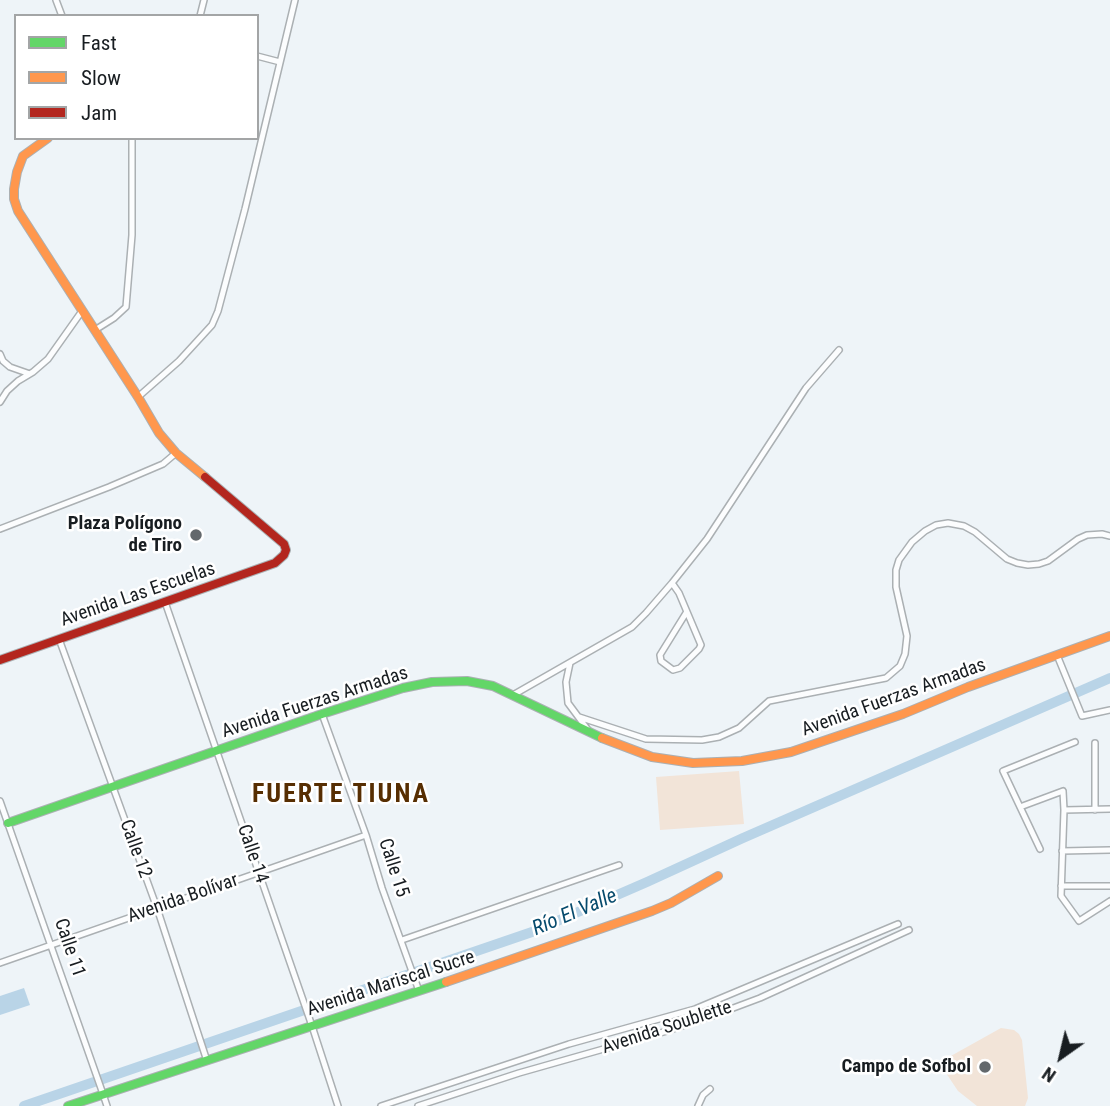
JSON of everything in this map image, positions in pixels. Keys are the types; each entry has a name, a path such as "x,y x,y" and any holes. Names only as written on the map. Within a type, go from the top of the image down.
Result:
{"street":[{"path":"138,397 179,361 212,325 218,311 295,0"},
{"path":"259,57 280,62"},
{"path":"0,529 163,464 176,453 159,433 18,211 14,189 23,156 45,140"},
{"path":"95,330 127,307 132,235 132,140"},
{"path":"0,402 18,381 48,359 82,311"},
{"path":"513,695 632,627 672,583 706,539 806,388 839,350"},
{"path":"0,354 10,368 30,374"},
{"name":"Avenida Las Escuelas","path":"0,660 275,563 284,555 284,544 176,453"},
{"path":"579,717 646,739 702,740 719,737 739,728 769,701 886,678 900,666 905,654 907,636 896,587 897,565 901,555 912,542 936,525 948,523 964,526 1007,559 1028,565 1048,561 1087,534 1110,536"},
{"path":"672,583 679,593 701,645 680,668 673,670 661,661 660,655 686,613"},
{"name":"Calle 14","path":"164,602 338,1106"},
{"name":"Avenida Fuerzas Armadas","path":"8,823 322,714 403,688 432,682 467,681 493,686 606,740 652,757 693,763 742,761 791,752 891,719 968,687 1110,636"},
{"name":"Calle 12","path":"59,639 157,908 207,1061"},
{"path":"1057,655 1082,716 1110,710"},
{"path":"570,663 566,682 568,703 590,732"},
{"name":"Calle 15","path":"322,714 419,991"},
{"path":"1040,849 1003,771 1075,742"},
{"path":"1095,743 1096,810"},
{"path":"1020,807 1063,791 1060,895 1079,921 1110,901"},
{"name":"Calle 11","path":"0,801 107,1106"},
{"path":"1064,810 1110,809"},
{"name":"Avenida Bolívar","path":"0,963 366,835"},
{"path":"1062,851 1110,850"},
{"path":"402,940 620,865"},
{"name":"Avenida Mariscal Sucre","path":"68,1106 652,911 718,876"},
{"path":"1061,886 1110,886"},
{"path":"381,1106 569,1044 695,1009 898,924"},
{"name":"Avenida Soublette","path":"418,1106 712,1016 760,998 908,930"},
{"path":"698,1106 703,1095 710,1089"}],"shaded area":[{"path":"739,771 744,824 660,830 656,777"},
{"name":"Campo de Sofbol","path":"1001,1028 1014,1030 1022,1040 1028,1098 1025,1106 977,1106 958,1091 944,1070 945,1062 949,1057"}],"water":[{"path":"24,988 30,1005 0,1015 0,996"}],"waterway":[{"name":"Río El Valle","path":"24,1106 532,932 1110,678"}],"traffic: fast":[{"path":"8,823 322,714 403,688 432,682 467,681 493,686 602,738"},
{"path":"68,1106 446,982"}],"traffic: slow":[{"path":"45,140 23,156 14,189 18,211 159,433 176,453 205,477"},
{"path":"602,738 652,757 693,763 742,761 791,752 903,714 968,687 1110,636"},
{"path":"446,982 652,911 718,876"}],"traffic: jam":[{"path":"0,660 275,563 284,555 284,544 205,477"}],"place":[{"name":"Plaza Polígono de Tiro","path":"196,535"},
{"name":"Campo de Sofbol","path":"985,1067"}],"district":[{"name":"FUERTE TIUNA","path":"341,795"}]}
